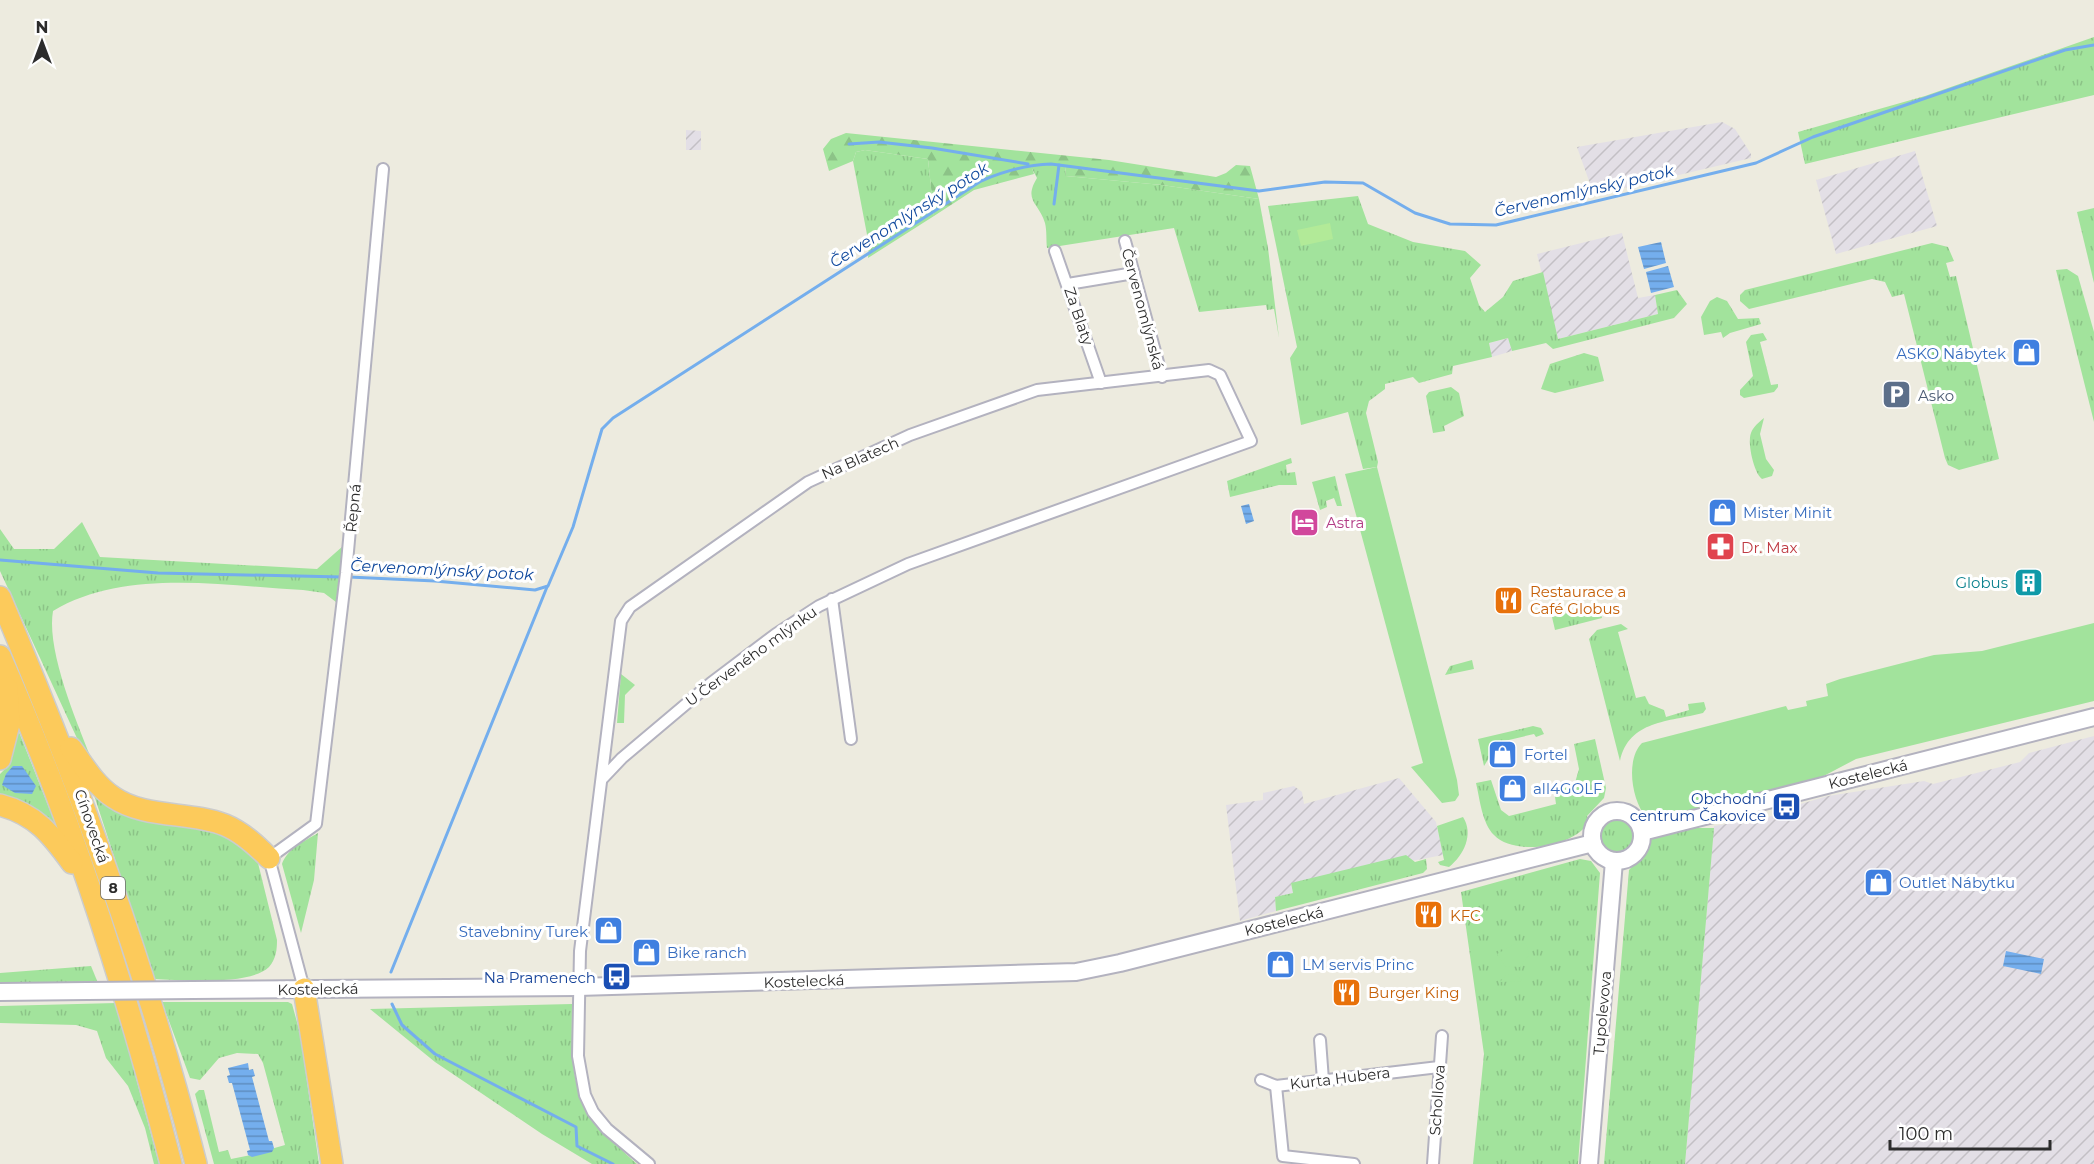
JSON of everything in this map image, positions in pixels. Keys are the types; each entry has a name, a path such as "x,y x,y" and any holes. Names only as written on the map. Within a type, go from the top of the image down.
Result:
{"highway":[{"name":"Cínovecká","path":"0,597 52,720 140,967 196,1164"},
{"path":"0,759 9,724 3,663"},
{"name":"Cínovecká","path":"3,663 87,885 144,1064 171,1164"},
{"path":"52,720 96,782 114,797 131,806 225,825 242,833 269,858"},
{"path":"0,804 21,811 50,832 87,885"},
{"path":"304,989 332,1164"}],"main road":[{"name":"Kostelecká","path":"1642,832 2094,717"},
{"path":"1614,811 1631,814 1640,825 1642,832 1642,841 1633,856 1625,860 1614,861 1601,856 1593,843 1592,834 1596,822 1602,815 1614,811"},
{"name":"Kostelecká","path":"0,992 578,987 1076,972 1120,963 1593,843"},
{"name":"Tupolevova","path":"1589,1164 1614,861"}],"street":[{"name":"Řepná","path":"269,858 316,824 346,577 383,169"},
{"name":"Červenomlýnská","path":"1125,241 1162,376"},
{"name":"Za Blaty","path":"1055,251 1101,383"},
{"path":"1068,284 1134,273"},
{"name":"Na Blatech","path":"603,777 621,621 630,607 808,482 910,435 1037,390 1141,376 1215,371 1220,375 1251,441"},
{"name":"U Červeného mlýnku","path":"603,777 622,758 711,683 776,634 832,599 908,564 1251,441"},
{"path":"832,599 851,739"},
{"path":"603,777 580,951 578,1056 585,1095 600,1122 649,1164"},
{"path":"269,858 304,989"},
{"name":"Schollova","path":"1433,1164 1442,1036"},
{"path":"1320,1040 1323,1080"},
{"name":"Kurta Hubera","path":"1354,1164 1283,1156 1276,1086 1439,1067"},
{"path":"1261,1080 1276,1086"}],"shaded area":[{"path":"1722,122 1735,129 1751,154 1751,158 1594,195 1577,147"},
{"path":"686,130 701,131 701,150 686,150"},
{"path":"1915,151 1937,226 1836,254 1816,180"},
{"path":"1622,233 1638,298 1655,295 1658,314 1558,339 1537,254"},
{"path":"1509,338 1512,351 1492,357 1489,343"},
{"path":"2094,736 2094,1164 1685,1164 1714,826 1791,813 1797,805 1828,796 1924,781 1933,784 2020,762 2029,753"},
{"path":"1399,778 1436,822 1443,855 1291,884 1293,893 1275,897 1276,911 1240,921 1226,805 1263,800 1263,793 1294,786 1302,792 1304,804"}],"green space":[{"path":"2094,37 2094,95 1805,164 1798,132 1925,96"},
{"path":"846,133 1109,160 1216,177 1236,165 1250,166 1259,199 1162,185 1066,176 1065,166 1031,165 1034,174 974,190 934,216 928,159 865,150 856,152 853,161 829,171 823,149 831,139"},
{"path":"865,150 928,159 934,216 868,258 869,245 853,161 856,152"},
{"path":"1030,165 1065,166 1066,176 1162,185 1259,199 1268,248 1279,338 1274,309 1267,310 1266,305 1199,312 1174,228 1047,248 1045,223 1033,202 1033,186 1037,178"},
{"path":"1358,196 1368,224 1413,242 1465,251 1481,265 1470,278 1479,305 1485,312 1503,297 1513,281 1543,272 1558,339 1658,314 1655,295 1677,290 1687,304 1674,318 1553,349 1546,343 1512,351 1508,338 1489,343 1492,357 1453,366 1452,374 1419,383 1413,377 1385,384 1385,389 1369,401 1366,413 1378,462 1377,467 1363,469 1348,412 1301,425 1290,358 1297,347 1268,206"},
{"path":"2094,208 2094,283 2077,212"},
{"path":"1330,223 1333,239 1301,246 1297,230"},
{"path":"1932,243 1948,247 1954,261 1946,263 1950,277 1956,276 1999,459 1959,470 1948,465 1945,458 1904,294 1892,297 1885,282 1872,279 1749,309 1740,301 1740,295 1745,290"},
{"path":"2067,269 2078,276 2094,332 2094,422 2056,270"},
{"path":"1717,297 1727,301 1738,319 1759,318 1761,324 1730,333 1723,338 1721,332 1704,335 1701,317 1710,301"},
{"path":"1763,333 1767,340 1760,342 1771,385 1778,384 1778,387 1774,392 1744,398 1740,395 1740,390 1753,376 1746,342 1751,335"},
{"path":"1584,353 1598,357 1604,381 1555,393 1541,389 1550,364"},
{"path":"1451,387 1459,393 1464,416 1444,426 1445,431 1433,433 1426,396 1429,392"},
{"path":"1764,418 1760,434 1766,459 1774,470 1772,476 1762,479 1754,464 1750,438 1753,429"},
{"path":"1291,458 1292,463 1286,465 1287,473 1295,472 1297,485 1279,485 1230,497 1227,481"},
{"path":"1377,467 1457,780 1459,795 1455,801 1442,803 1411,767 1423,763 1345,474"},
{"path":"1335,476 1342,506 1337,506 1334,498 1326,501 1327,507 1320,510 1312,482"},
{"path":"82,522 100,557 317,569 343,546 336,602 324,593 303,590 208,584 143,584 111,589 81,598 53,611 54,646 59,667 93,763 87,760 0,571 0,529 14,549 54,549"},
{"path":"1598,605 1602,618 1555,630 1552,617"},
{"path":"2094,623 2094,701 1856,759 1818,779 1660,820 1646,817 1637,801 1632,770 1633,759 1642,743 1786,706 1788,710 1807,706 1806,701 1828,696 1826,684 1840,679 1934,655 1982,651"},
{"path":"1621,624 1628,629 1618,632 1636,698 1645,696 1649,704 1664,710 1666,717 1689,710 1688,704 1704,702 1706,709 1703,713 1664,721 1641,730 1632,737 1620,761 1589,639 1597,630"},
{"path":"1472,660 1474,669 1445,675 1450,666"},
{"path":"621,674 635,685 625,695 624,723 617,723"},
{"path":"1533,726 1541,728 1544,734 1536,737 1534,734 1496,743 1499,755 1489,758 1484,766 1478,739"},
{"path":"19,732 57,828 38,811 0,797 0,774 6,768"},
{"path":"1595,739 1606,788 1604,798 1587,816 1589,821 1582,830 1559,843 1530,847 1504,842 1494,835 1484,818 1476,783 1491,780 1501,810 1509,816 1556,804 1554,790 1574,786 1579,769 1574,744"},
{"path":"94,795 224,831 246,845 258,863 277,940 276,954 269,967 260,973 231,979 196,981 154,979"},
{"path":"1463,817 1468,830 1466,844 1459,857 1449,867 1440,865 1438,862 1444,860 1437,826"},
{"path":"1617,818 1629,824 1635,836 1629,848 1617,854 1605,848 1599,836 1605,824"},
{"path":"1692,828 1714,828 1685,1164 1604,1164 1629,870 1645,853 1651,840 1661,833"},
{"path":"318,833 314,880 301,933 282,864 292,850"},
{"path":"1406,855 1415,862 1426,859 1427,869 1423,873 1276,911 1275,897 1293,893 1291,883"},
{"path":"1580,859 1591,861 1600,873 1578,1164 1473,1164 1484,1054 1461,892"},
{"path":"1526,943 1529,955 1520,967 1505,966 1497,954 1513,945"},
{"path":"91,966 98,983 0,983 0,973"},
{"path":"1517,975 1522,981 1500,982 1505,976"},
{"path":"162,1002 288,1002 292,1004 300,1033 319,1164 214,1164 195,1094 199,1090 204,1090 219,1152 228,1150 231,1159 272,1151 271,1149 285,1145 263,1063 258,1054 237,1053 219,1058 200,1080 190,1078"},
{"path":"116,1003 159,1164 154,1164 145,1128 128,1086 106,1058 97,1031 76,1025 0,1023 0,1006"},
{"path":"572,1004 573,1057 580,1094 599,1126 637,1164 592,1164 542,1134 435,1062 370,1009"}],"water":[{"path":"1661,242 1666,263 1644,269 1638,247"},
{"path":"1668,266 1674,287 1651,293 1646,272"},
{"path":"1249,504 1254,521 1246,524 1241,506"},
{"path":"13,766 22,766 36,786 32,794 15,793 2,785 6,774"},
{"path":"2006,951 2044,959 2041,974 2003,966"},
{"path":"248,1063 249,1070 253,1069 255,1076 252,1077 269,1141 272,1141 274,1148 272,1152 252,1157 248,1155 247,1151 250,1150 232,1083 229,1083 227,1076 230,1075 228,1068"}],"waterway":[{"name":"Červenomlýnský potok","path":"349,577 435,581 535,590 548,586 573,527 602,429 613,418 981,181 1006,171 1051,164 1259,191 1325,182 1363,183 1415,213 1450,224 1496,225 1756,163 1813,137 2065,50 2094,45"},
{"path":"849,144 879,142 932,148 1028,164"},
{"path":"1054,204 1059,165"},
{"name":"Červenomlýnský potok","path":"0,560 158,573 342,577"},
{"path":"391,972 547,587"},
{"path":"392,1004 402,1025 435,1054 576,1127 577,1146 613,1164"}],"place":[{"name":"ASKO Nábytek","path":"2027,353"},
{"name":"Asko","path":"1897,395"},
{"name":"Mister Minit","path":"1722,512"},
{"name":"Astra","path":"1305,522"},
{"name":"Dr. Max","path":"1720,547"},
{"name":"Globus","path":"2029,582"},
{"name":"Restaurace a Café Globus","path":"1509,600"},
{"name":"Fortel","path":"1503,754"},
{"name":"all4GOLF","path":"1512,788"},
{"name":"Obchodní centrum Čakovice","path":"1787,807"},
{"name":"Outlet Nábytku","path":"1878,882"},
{"name":"KFC","path":"1429,915"},
{"name":"Stavebniny Turek","path":"609,931"},
{"name":"Bike ranch","path":"646,952"},
{"name":"LM servis Princ","path":"1281,964"},
{"name":"Na Pramenech","path":"617,977"},
{"name":"Burger King","path":"1347,992"}]}
